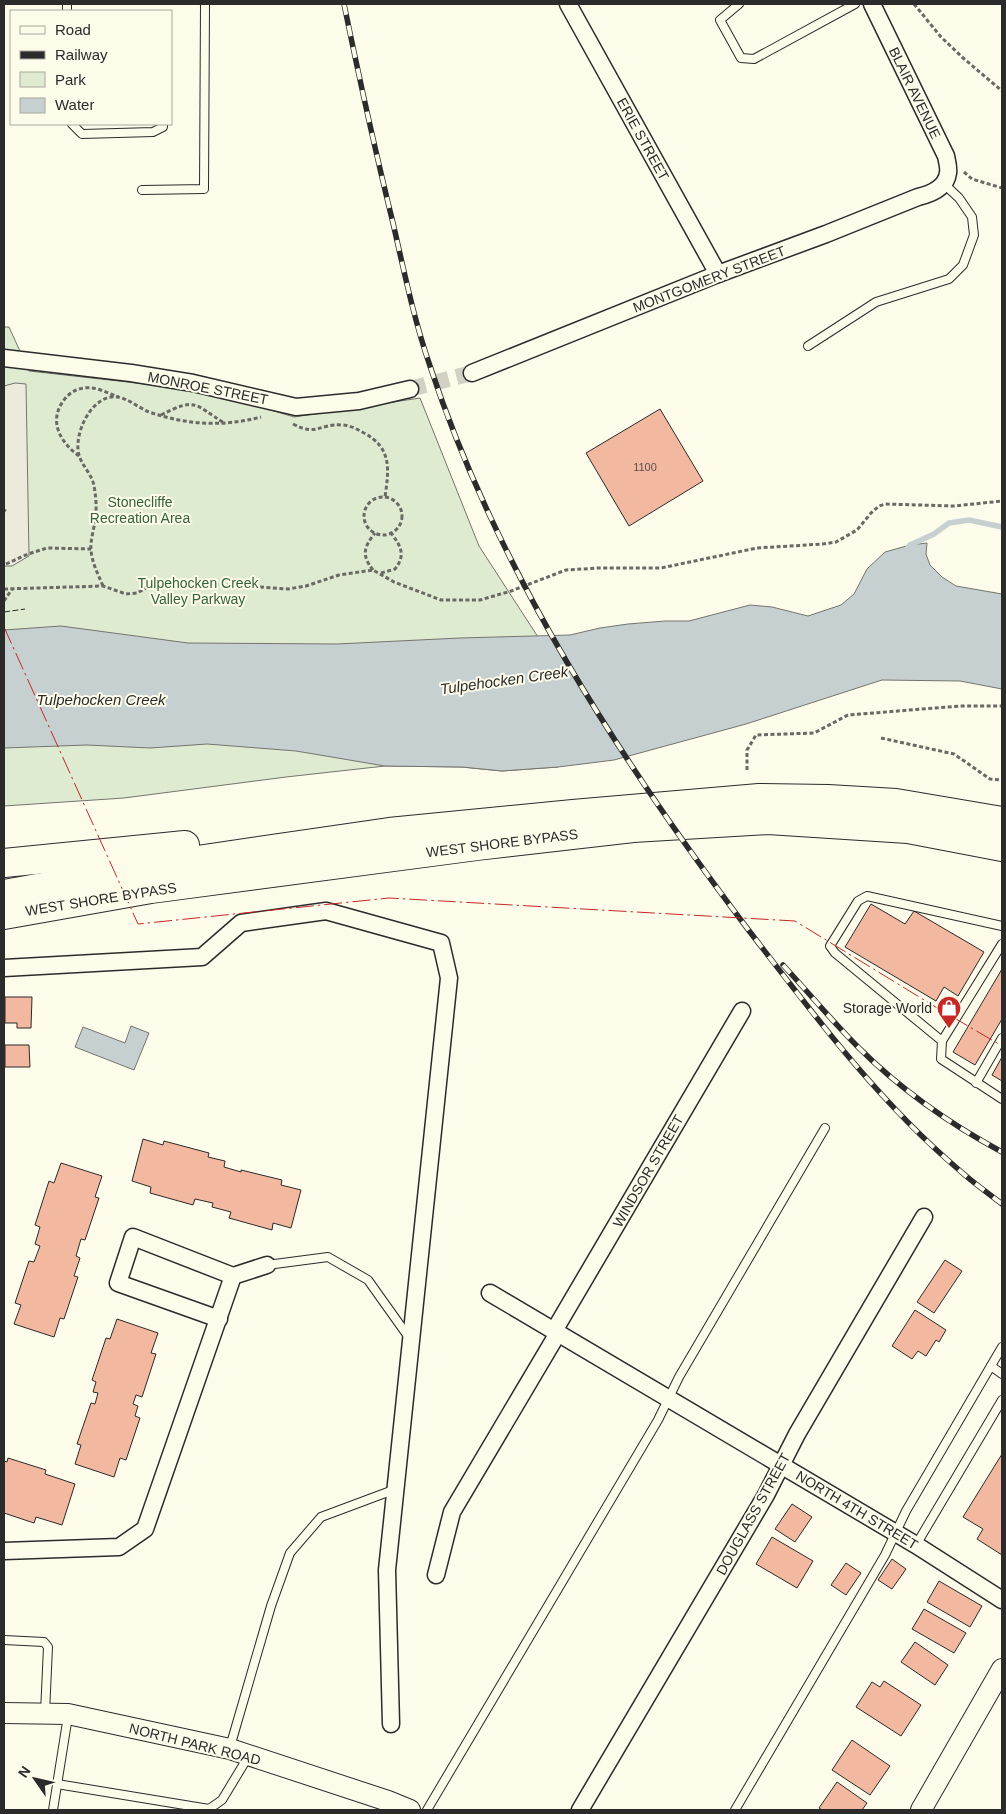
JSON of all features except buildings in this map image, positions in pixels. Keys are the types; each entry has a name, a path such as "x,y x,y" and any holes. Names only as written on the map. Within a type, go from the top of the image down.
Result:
{"highway":[{"path":"772,798 903,789 1002,806"},
{"name":"WEST SHORE BYPASS","path":"4,894 177,863 389,832 572,814 772,798 896,803 1002,821"},
{"path":"4,863 133,850 572,814"},
{"name":"WEST SHORE BYPASS","path":"4,915 161,888 476,846 623,829 768,820 908,829 1002,847"},
{"path":"845,825 1002,860"}],"street":[{"name":"ERIE STREET","path":"568,4 718,274"},
{"name":"BLAIR AVENUE","path":"872,4 946,156 948,173 943,183"},
{"name":"MONTGOMERY STREET","path":"472,373 718,274 918,197 933,194 943,183"},
{"name":"MONROE STREET","path":"4,359 131,373 193,383 296,407 359,402 410,389"},
{"path":"4,968 202,957 240,923 326,911 441,943 449,978 387,1570 391,1724"},
{"name":"WINDSOR STREET","path":"436,1575 452,1512 742,1011"},
{"name":"DOUGLASS STREET","path":"580,1810 766,1495 797,1434 924,1217"},
{"path":"219,1319 118,1283 133,1237 233,1276 267,1264"},
{"path":"4,1551 119,1547 145,1529 233,1276"},
{"name":"NORTH 4TH STREET","path":"490,1293 896,1532 1002,1600"},
{"path":"921,1810 994,1691 1002,1669"},
{"name":"NORTH PARK ROAD","path":"4,1713 68,1714 239,1752 410,1810"}],"lane":[{"path":"142,190 204,189 205,4"},
{"path":"740,4 720,20 740,58 754,59 855,4"},
{"path":"73,125 82,134 153,132 163,127 163,125"},
{"path":"808,346 876,302 949,279 963,265 974,235 972,217 959,198 943,183"},
{"path":"942,1041 835,954 830,946 858,901 867,896 1002,926"},
{"path":"1002,944 942,1041 942,1059 1002,1099"},
{"path":"976,1083 1002,1038"},
{"path":"427,1810 658,1420 684,1368 825,1128"},
{"path":"267,1264 328,1257 368,1280 411,1340"},
{"path":"735,1810 885,1555 906,1511 1002,1347"},
{"path":"991,1366 1002,1374"},
{"path":"916,1545 1002,1400"},
{"path":"56,1784 209,1809 222,1800 239,1752 271,1606 290,1552 321,1517 396,1489"},
{"path":"4,1640 44,1642 48,1647 45,1714"},
{"path":"53,1810 68,1714"}],"path":[{"path":"914,4 941,37 1002,91"},
{"path":"946,156 972,179 1002,188"},
{"path":"103,586 93,562 91,549 96,517 94,486 90,473 79,456 69,449 58,429 56,418 60,406 71,393 86,388 118,397 161,415 204,424 238,423 262,416 269,417"},
{"path":"79,456 81,427 88,414 106,399 118,397"},
{"path":"161,415 183,404 190,403 197,405 225,423"},
{"path":"292,424 310,431 343,425 352,427 374,439 384,451 388,470 385,497"},
{"path":"385,497 396,502 402,512 400,525 391,533 380,535 374,533 366,524 365,511 372,500 385,497"},
{"path":"374,533 368,542 365,553 366,560 373,570 394,582 441,600 480,600 566,570 661,568 757,548 836,542 857,530 871,513 879,506 885,504 954,506 1002,501"},
{"path":"380,574 395,569 402,557 400,545 391,533"},
{"path":"6,564 47,548 91,549"},
{"path":"4,588 103,586 126,594 137,593 152,585 170,581 288,589 306,586 346,574 373,570"},
{"path":"4,601 12,589"},
{"path":"747,770 747,750 756,735 814,733 848,715 960,706 1002,706"},
{"path":"881,738 954,754 990,779 1002,780"}],"green space":[{"name":"Tulpehocken Creek Valley Parkway","path":"4,327 9,327 29,371 163,386 231,398 294,417 420,398 479,546 538,637 558,767 502,771 462,767 385,766 124,798 4,806"}],"shaded area":[{"path":"15,383 26,384 29,556 12,566 4,566 4,386"}],"water":[{"name":"Tulpehocken Creek","path":"927,543 926,554 930,565 942,577 956,586 1002,594 1002,689 960,681 882,680 746,724 614,760 502,771 462,767 385,766 296,751 207,744 150,748 87,745 4,748 4,630 61,626 188,643 337,644 570,635 628,624 689,621 750,605 772,607 808,616 841,605 854,594 867,569 885,552 910,545"},
{"path":"131,1026 149,1033 134,1070 75,1047 83,1027 125,1043"}],"waterway":[{"path":"906,550 910,545 934,534 949,523 969,520 1002,527"}],"tunnel":[{"path":"410,389 472,373"}],"railway":[{"path":"344,4 380,168 424,349 458,442 490,517 527,590 567,662 610,732 655,801 750,932 823,1026 874,1086 929,1143 963,1174 1002,1204"},
{"path":"783,965 848,1037 891,1077 945,1118 1002,1152"}],"fence":[{"path":"4,612 25,609"}],"power":[{"path":"4,627 138,924 389,898 795,921 1002,1046"}],"place":[{"name":"Storage World","path":"949,1029"}],"park label":[{"name":"Stonecliffe Recreation Area","path":"140,510"}]}
